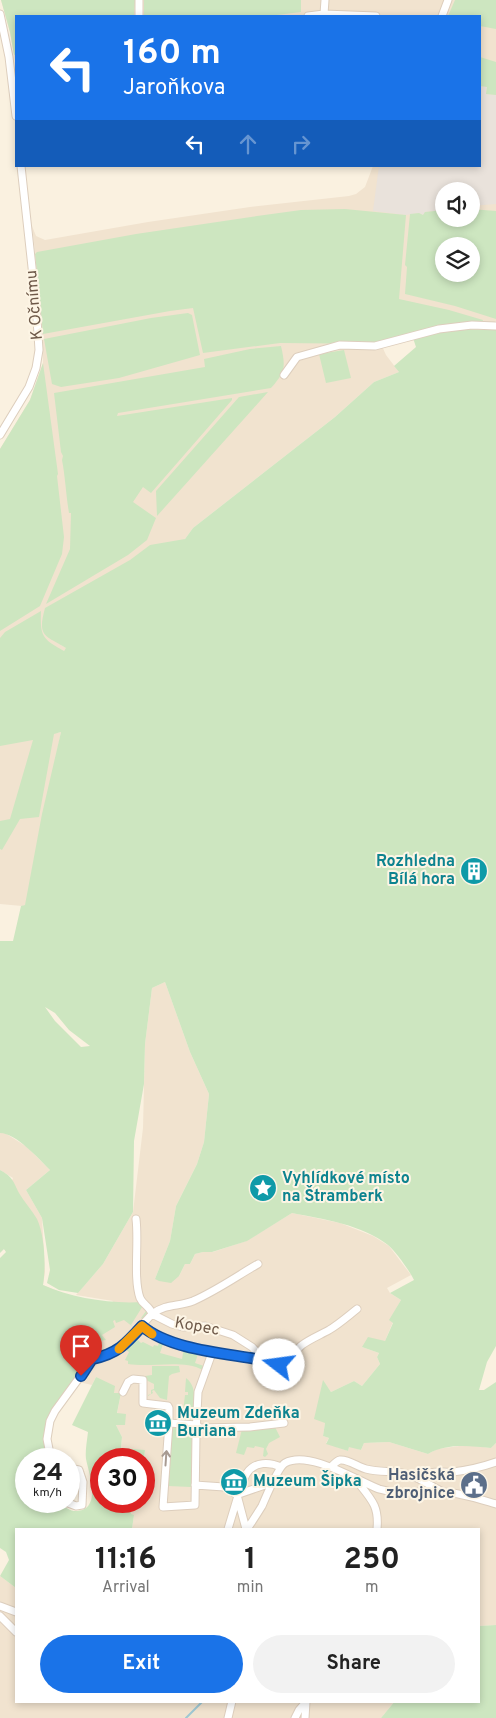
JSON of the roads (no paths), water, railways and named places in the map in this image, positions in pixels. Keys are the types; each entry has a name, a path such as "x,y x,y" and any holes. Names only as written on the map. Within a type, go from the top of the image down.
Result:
{"street":[{"path":"139,0 139,15"},
{"path":"324,14 325,0"},
{"path":"442,15 448,0"},
{"path":"0,14 13,61 15,98"},
{"path":"316,15 350,15"},
{"name":"K Očnímu","path":"0,435 29,387 36,368 39,350 36,304 20,167"},
{"path":"284,375 297,357 340,345 375,346 439,329 496,326"},
{"name":"Kopec","path":"136,1218 138,1234 137,1268 140,1297 152,1314 172,1324 184,1327 205,1326 233,1335 252,1347 265,1361"},
{"name":"Kopec","path":"258,1264 208,1294 190,1302 161,1307 142,1326 157,1337 212,1353 265,1361 275,1366 289,1361 303,1344 331,1328 357,1309"},
{"path":"49,1448 46,1439 47,1431 55,1411 92,1359 114,1353 128,1342 142,1326"},
{"path":"123,1392 128,1382 133,1378 143,1380 143,1403 168,1406 169,1423 163,1507 195,1505 198,1392 212,1353"},
{"path":"169,1423 196,1425 199,1428 250,1427 284,1423"},
{"path":"248,1528 258,1514 281,1467 298,1460 331,1467 384,1490 400,1493 443,1492 496,1504"},
{"path":"331,1467 335,1463 344,1461 365,1469 409,1474 443,1492"},
{"path":"419,1479 430,1472 451,1472 480,1468 496,1462"},
{"path":"228,1528 247,1473 258,1464 272,1463 281,1467"},
{"path":"80,1472 82,1477 82,1505 80,1505"},
{"path":"361,1481 360,1485 375,1503 377,1528"},
{"path":"238,1496 274,1482"},
{"path":"195,1485 224,1487 238,1496 247,1528"},
{"path":"0,1606 15,1612"},
{"path":"0,1616 15,1631"},
{"path":"228,1718 232,1703"},
{"path":"295,1718 305,1703"},
{"path":"305,1718 306,1703"}],"waterway":[{"path":"186,1718 201,1703"}],"place":[{"name":"Rozhledna Bílá hora","path":"474,871"},
{"name":"Vyhlídkové místo na Štramberk","path":"263,1188"},
{"name":"Muzeum Zdeňka Buriana","path":"158,1423"},
{"name":"Muzeum Šipka","path":"234,1482"},
{"name":"Hasičská zbrojnice","path":"474,1485"}]}
